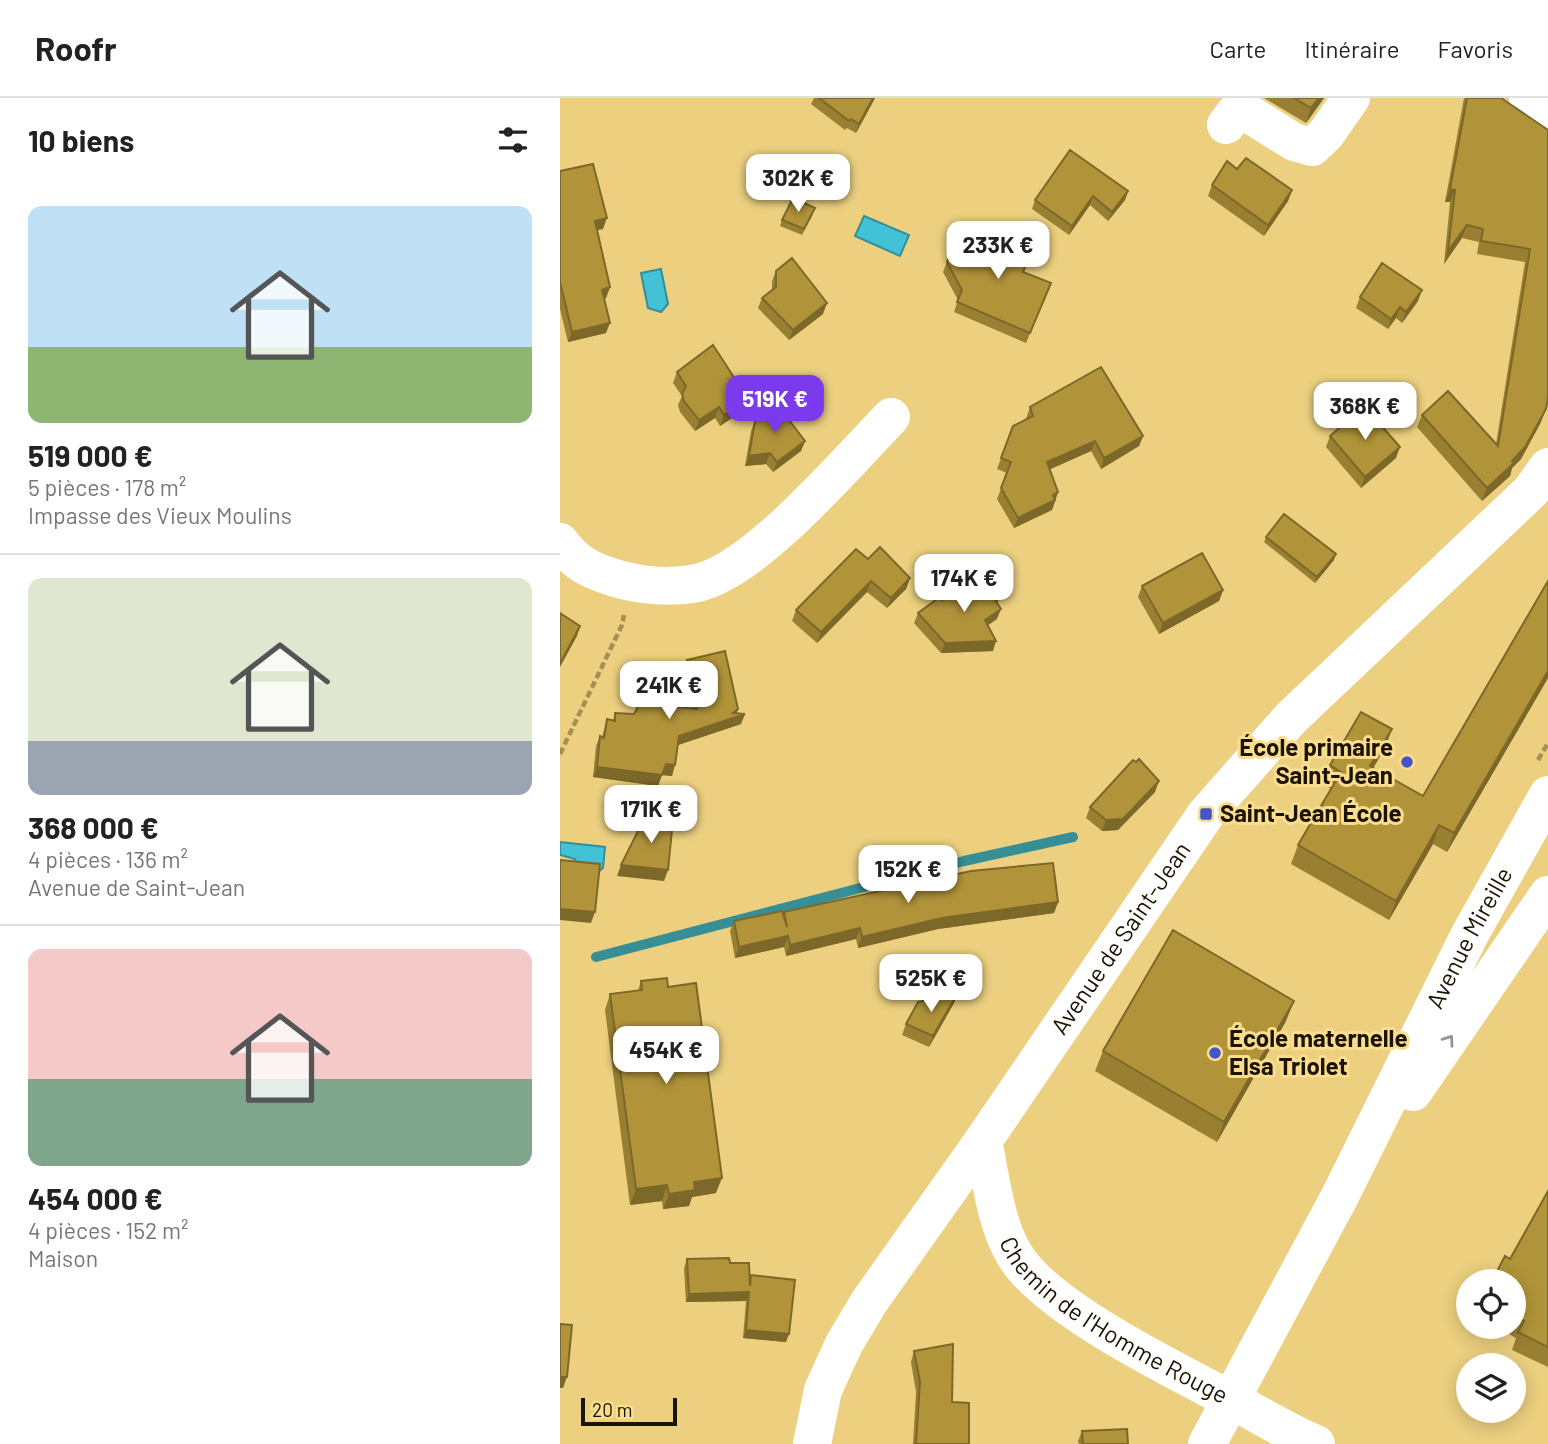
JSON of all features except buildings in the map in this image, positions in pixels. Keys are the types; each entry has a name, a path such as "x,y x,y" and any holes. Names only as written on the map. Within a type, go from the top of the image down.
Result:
{"street":[{"path":"1226,125 1235,113 1243,110 1294,142 1312,147 1326,134 1351,98"},
{"path":"1528,98 1548,113"},
{"path":"560,542 571,558 599,574 630,582 669,587 699,583 730,569 763,545 891,417"},
{"name":"Avenue de Saint-Jean","path":"812,1444 823,1390 844,1345 869,1302 983,1141 1206,814 1291,718 1513,508 1548,467"},
{"name":"Avenue Mireille","path":"1207,1444 1340,1196 1470,934 1548,795"},
{"name":"Avenue Mireille","path":"1340,1196 1514,949 1548,895"},
{"name":"Chemin de l'Homme Rouge","path":"983,1141 1003,1228 1014,1255 1035,1281 1075,1311 1297,1437"}],"path":[{"path":"560,754 622,625 630,582"}],"water":[{"path":"864,216 909,235 900,256 855,236"},
{"path":"661,269 668,304 661,312 648,308 641,273"},
{"path":"560,842 605,847 603,868 598,872 576,867 575,859 560,855"}],"waterway":[{"path":"596,957 964,861 1073,837"}],"place":[{"name":"École primaire Saint-Jean","path":"1407,762"},
{"name":"Saint-Jean École","path":"1206,814"},
{"name":"École maternelle Elsa Triolet","path":"1215,1053"}]}
